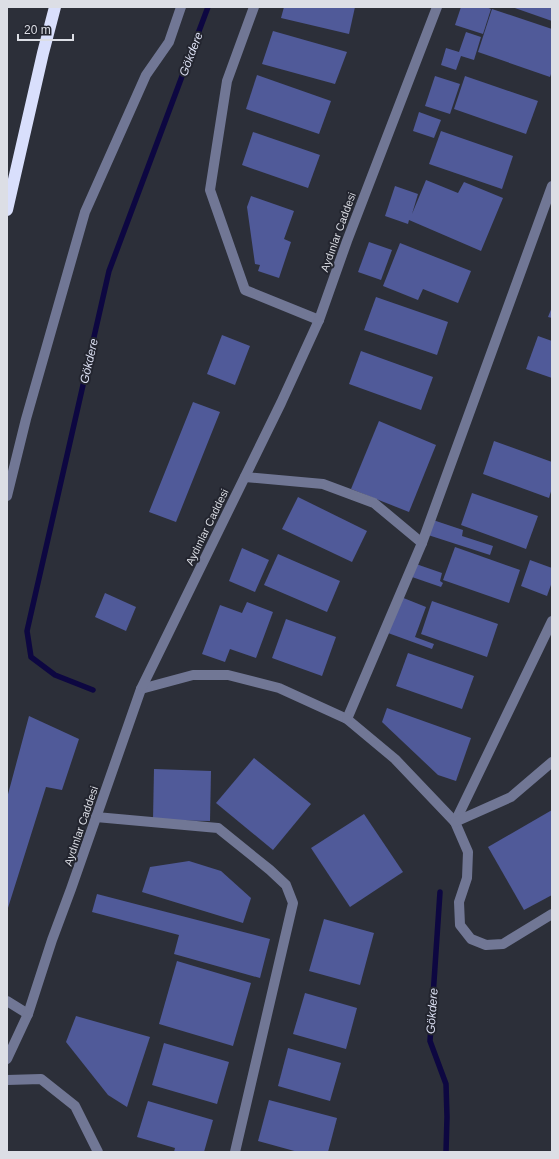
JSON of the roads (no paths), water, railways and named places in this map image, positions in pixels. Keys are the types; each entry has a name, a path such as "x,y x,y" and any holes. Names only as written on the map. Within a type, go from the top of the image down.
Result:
{"highway":[{"path":"7,210 55,7"}],"street":[{"path":"7,496 28,411 85,212 146,75 169,42 181,7"},
{"path":"254,7 227,81 210,190 245,290 319,320"},
{"name":"Aydınlar Caddesi","path":"7,1059 28,1014 52,940 141,688 281,403 319,320 347,241 436,7"},
{"path":"347,719 422,543 552,186"},
{"path":"245,477 322,484 374,503 422,543"},
{"path":"455,822 552,621"},
{"path":"141,688 193,675 228,675 279,688 347,719 395,759 455,822 468,852 467,878 460,902 460,925 471,939 486,945 502,944 552,914"},
{"path":"455,822 511,797 552,762"},
{"path":"96,817 218,828 270,870 286,885 293,904 235,1152"},
{"path":"7,1001 28,1014"},
{"path":"7,1080 41,1079 47,1083 74,1106 98,1152"}],"waterway":[{"name":"Gökdere","path":"93,690 55,675 31,657 27,631 109,271 208,7"},
{"name":"Gökdere","path":"440,892 430,1041 446,1084 446,1152"}]}
